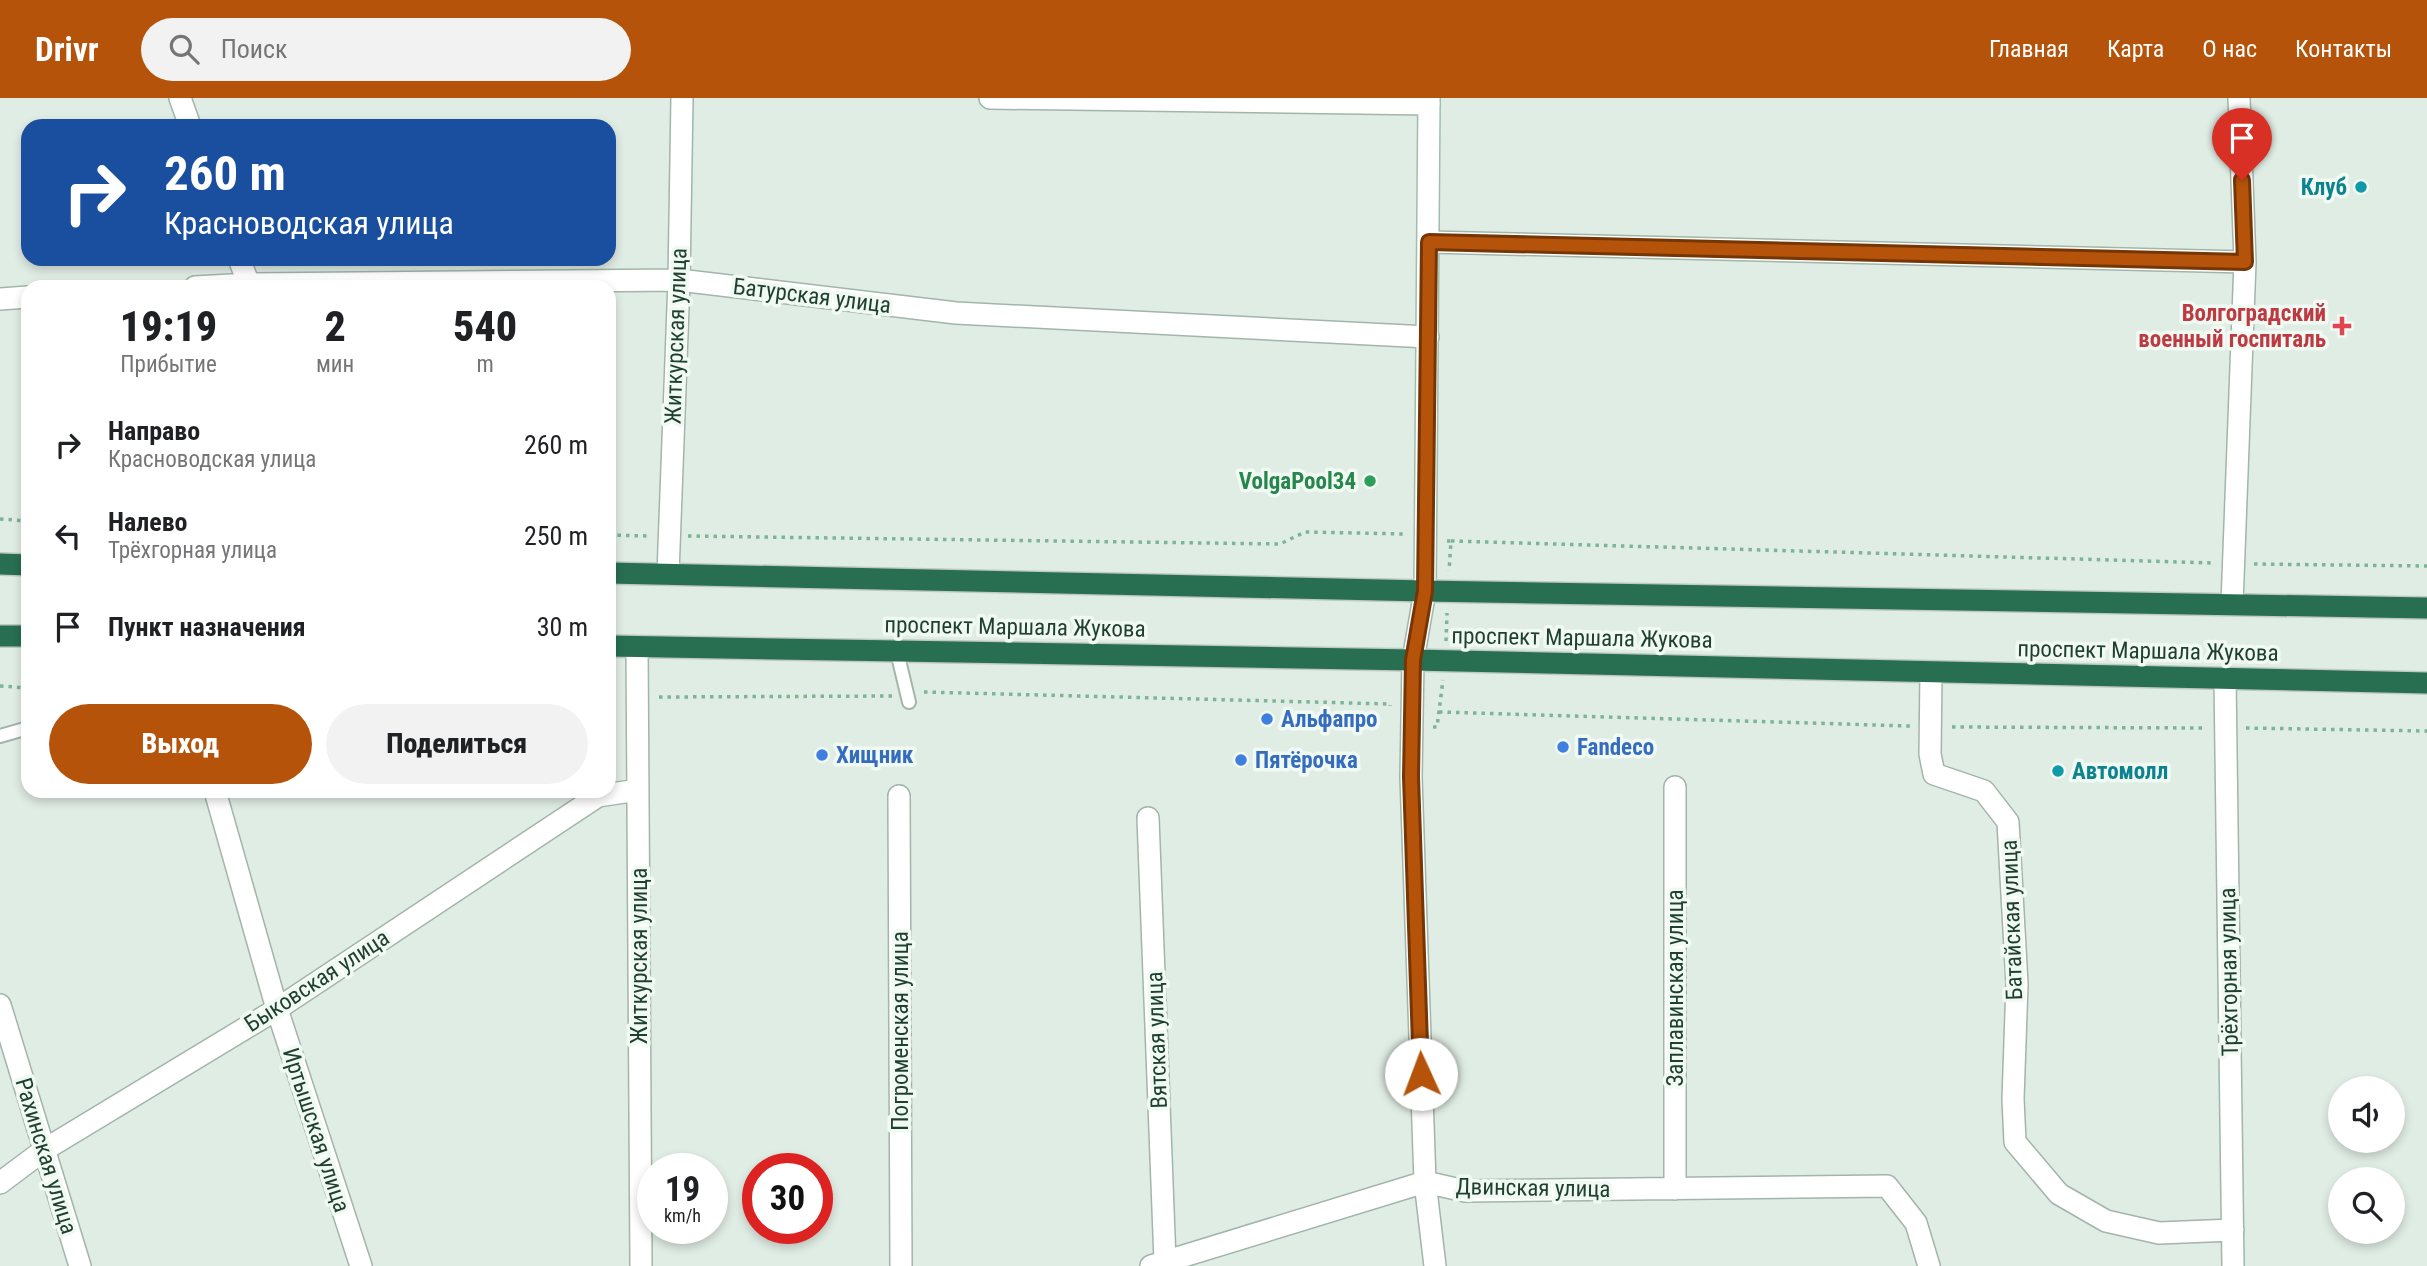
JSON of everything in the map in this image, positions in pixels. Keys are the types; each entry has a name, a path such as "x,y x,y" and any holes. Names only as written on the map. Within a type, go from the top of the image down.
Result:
{"highway":[{"path":"0,564 21,565"},
{"name":"проспект Маршала Жукова","path":"616,573 1425,591 2427,608"},
{"path":"0,636 21,636"},
{"name":"проспект Маршала Жукова","path":"616,646 1413,660 2427,683"}],"street":[{"path":"180,98 188,119"},
{"name":"Житкурская улица","path":"668,574 679,280 681,98"},
{"path":"990,98 1429,101 1425,591 1413,660 1411,777 1425,1182 1435,1266"},
{"path":"2232,604 2245,262 2239,98"},
{"path":"1429,242 2245,262"},
{"name":"Батурская улица","path":"616,281 679,280 957,313 1428,337"},
{"path":"0,299 21,298"},
{"name":"Житкурская улица","path":"637,647 641,1266"},
{"name":"Батайская улица","path":"1931,673 1930,754 1934,774 1984,791 2008,822 2017,984 2013,1100 2015,1142 2059,1194 2106,1221 2159,1233 2233,1230"},
{"name":"Трёхгорная улица","path":"2225,678 2232,1266"},
{"name":"Заплавинская улица","path":"1675,787 1675,1189"},
{"name":"Быковская улица","path":"616,793 638,790"},
{"name":"Погроменская улица","path":"899,796 901,1266"},
{"name":"Иртышская улица","path":"217,798 277,1009 361,1266"},
{"name":"Быковская улица","path":"0,1182 44,1150 277,1009 595,798"},
{"name":"Вятская улица","path":"1148,818 1158,1264"},
{"name":"Рахинская улица","path":"0,1005 79,1266"},
{"name":"Двинская улица","path":"1158,1264 1425,1182 1465,1191 1887,1186 1916,1223 1929,1266"}],"lane":[{"path":"897,652 908,697"},
{"path":"0,736 21,730"}],"path":[{"path":"0,519 21,520"},
{"path":"616,535 1280,544 1305,532 1402,533 1426,541 2427,566"},
{"path":"1412,729 1437,727 1446,662 1451,541"},
{"path":"0,686 21,688"},
{"path":"637,697 894,696 1390,704 1390,717"},
{"path":"1439,712 1930,727 2427,732"}],"place":[{"name":"Клуб","path":"2361,187"},
{"name":"Волгоградский военный госпиталь","path":"2342,326"},
{"name":"VolgaPool34","path":"1370,481"},
{"name":"Альфапро","path":"1267,719"},
{"name":"Fandeco","path":"1563,747"},
{"name":"Хищник","path":"822,755"},
{"name":"Пятёрочка","path":"1241,760"},
{"name":"Автомолл","path":"2058,771"}],"route":[{"path":"1421,1074 1411,777 1413,660 1425,591 1429,242 2245,262 2242,180"}]}
